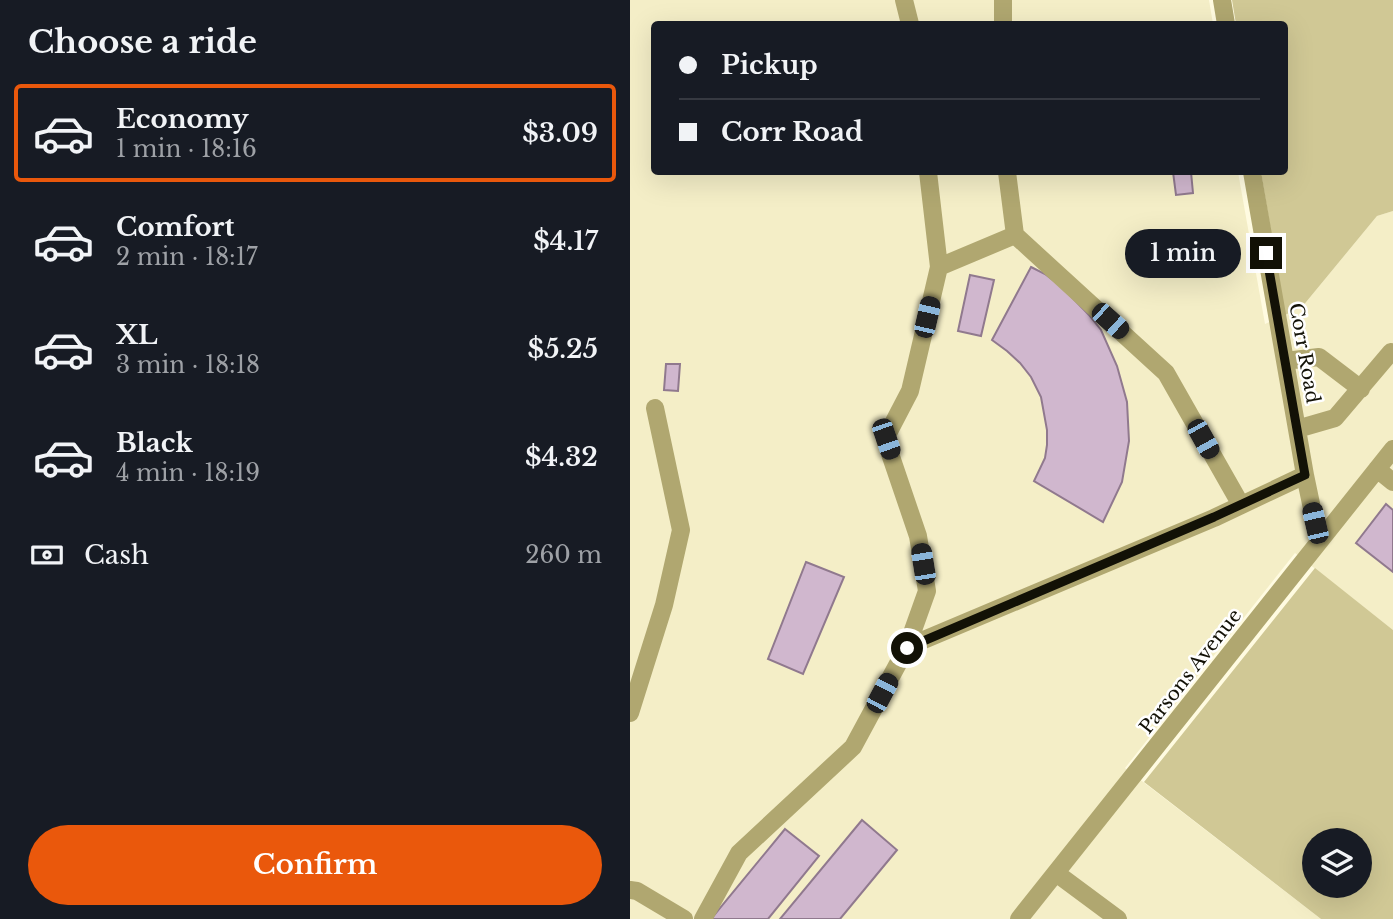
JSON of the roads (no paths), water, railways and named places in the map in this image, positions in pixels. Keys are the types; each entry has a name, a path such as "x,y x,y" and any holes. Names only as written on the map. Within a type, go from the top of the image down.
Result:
{"street":[{"path":"904,0 909,21"},
{"path":"993,0 1003,21"},
{"path":"1003,0 1003,21"},
{"path":"1222,0 1226,21"},
{"path":"703,919 739,853 853,747 907,648 928,591 918,536 886,439 910,391 939,267 928,175"},
{"path":"1007,175 1015,235 1166,373 1241,505"},
{"name":"Corr Road","path":"1253,175 1319,542"},
{"path":"939,267 1015,235"},
{"path":"1297,429 1335,418 1392,351"},
{"path":"1285,361 1319,358 1361,389"},
{"path":"630,713 664,606 681,530 655,408"},
{"name":"Parsons Avenue","path":"1019,919 1393,449"},
{"path":"1377,469 1393,481"},
{"path":"907,648 1305,475"},
{"path":"1056,873 1118,919"},
{"path":"630,890 638,891 684,919"}]}
